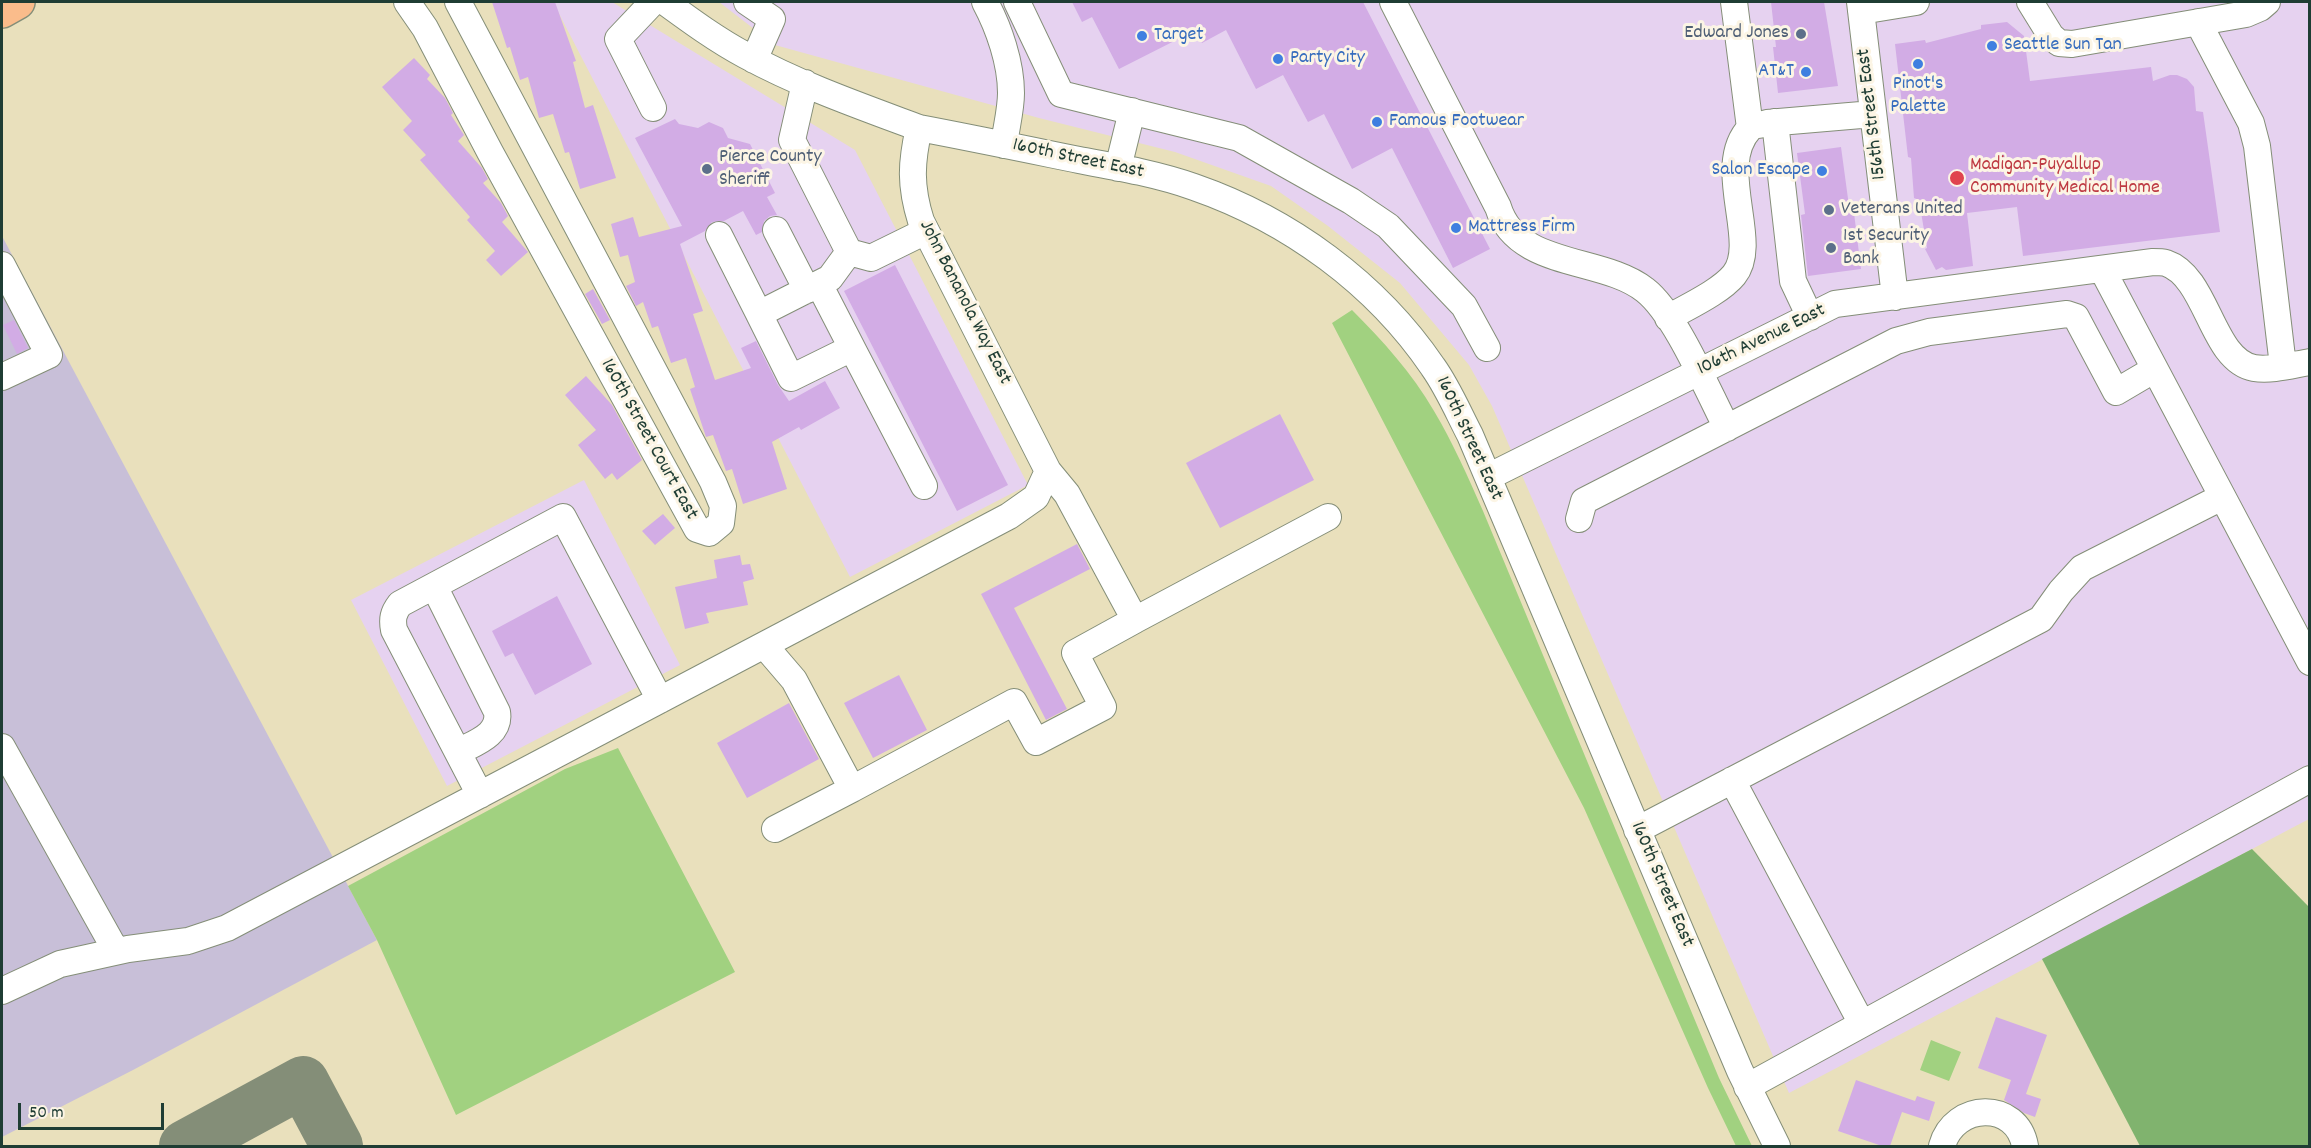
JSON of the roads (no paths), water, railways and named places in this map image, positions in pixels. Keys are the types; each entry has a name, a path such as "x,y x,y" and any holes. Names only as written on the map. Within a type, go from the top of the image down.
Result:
{"main road":[{"path":"2,11 18,2"}],"street":[{"name":"160th Street Court East","path":"407,2 425,28 697,529 709,533 722,523 723,506 713,482 458,2"},
{"path":"653,2 618,39 653,108"},
{"name":"160th Street East","path":"665,2 699,27 754,60 883,116 919,128 1118,168 1193,186 1237,204 1285,228 1327,257 1408,333 1434,368 1455,404 1747,1087 1777,1146"},
{"path":"747,2 772,19 754,60"},
{"path":"985,2 992,15 1006,60 1011,93 1004,145"},
{"path":"1017,2 1061,94 1239,138 1370,213 1388,226 1464,306 1487,348"},
{"path":"1393,2 1498,207 1502,219 1517,237 1533,248 1624,278 1646,290 1683,342 1727,428"},
{"path":"1668,318 1718,288 1733,277 1740,267 1743,252 1735,164 1739,145 1750,128 1734,2"},
{"path":"1860,6 1916,2"},
{"path":"2030,2 2051,36 2059,43 2072,44 2246,14 2267,2"},
{"name":"156th Street East","path":"1860,6 1895,297"},
{"path":"2198,22 2251,123 2257,146 2283,366"},
{"path":"806,83 792,140 849,252 871,258 926,231"},
{"path":"1118,168 1132,111"},
{"path":"1750,128 1775,122 1873,114"},
{"path":"1775,122 1793,281 1810,317"},
{"name":"John Bananola Way East","path":"919,128 912,158 912,182 916,206 926,231 1048,471 1067,494 1135,621"},
{"path":"776,230 852,348 924,486"},
{"path":"719,235 791,378 852,348"},
{"path":"550,261 586,241"},
{"path":"759,314 830,278 849,252"},
{"name":"106th Avenue East","path":"1488,477 1835,304 2153,262 2165,263 2177,269 2191,285 2227,348 2239,362 2254,368 2310,363"},
{"path":"2,265 48,355 2,377"},
{"path":"2102,269 2310,662"},
{"path":"1579,519 1584,501 1896,341 1929,332 2067,314 2076,316 2116,392 2154,369"},
{"path":"2,991 60,964 116,951 188,941 227,928 1009,516 1036,497 1048,471"},
{"path":"1637,830 2041,620 2061,591 2082,568 2222,497"},
{"path":"480,795 393,630 394,610 400,604 563,517 660,700"},
{"path":"774,830 1014,702 1036,742 1103,707 1075,653 1329,517"},
{"path":"435,586 497,712 498,719 493,732 458,752"},
{"path":"764,645 794,680 852,789"},
{"path":"2,747 116,951"},
{"path":"1747,1087 2310,779"},
{"path":"1732,780 1862,1024"},
{"path":"1942,1146 1948,1132 1956,1122 1968,1114 1982,1112 1996,1113 2008,1120 2018,1130 2025,1146"}],"place":[{"name":"Edward Jones","path":"1801,34"},
{"name":"Target","path":"1142,36"},
{"name":"Seattle Sun Tan","path":"1992,46"},
{"name":"Party City","path":"1278,59"},
{"name":"Pinot's Palette","path":"1918,64"},
{"name":"AT&T","path":"1806,72"},
{"name":"Famous Footwear","path":"1377,122"},
{"name":"Pierce County Sheriff","path":"707,169"},
{"name":"Salon Escape","path":"1822,171"},
{"name":"Madigan-Puyallup Community Medical Home","path":"1957,178"},
{"name":"Veterans United","path":"1829,210"},
{"name":"Mattress Firm","path":"1456,228"},
{"name":"1st Security Bank","path":"1831,248"}]}
